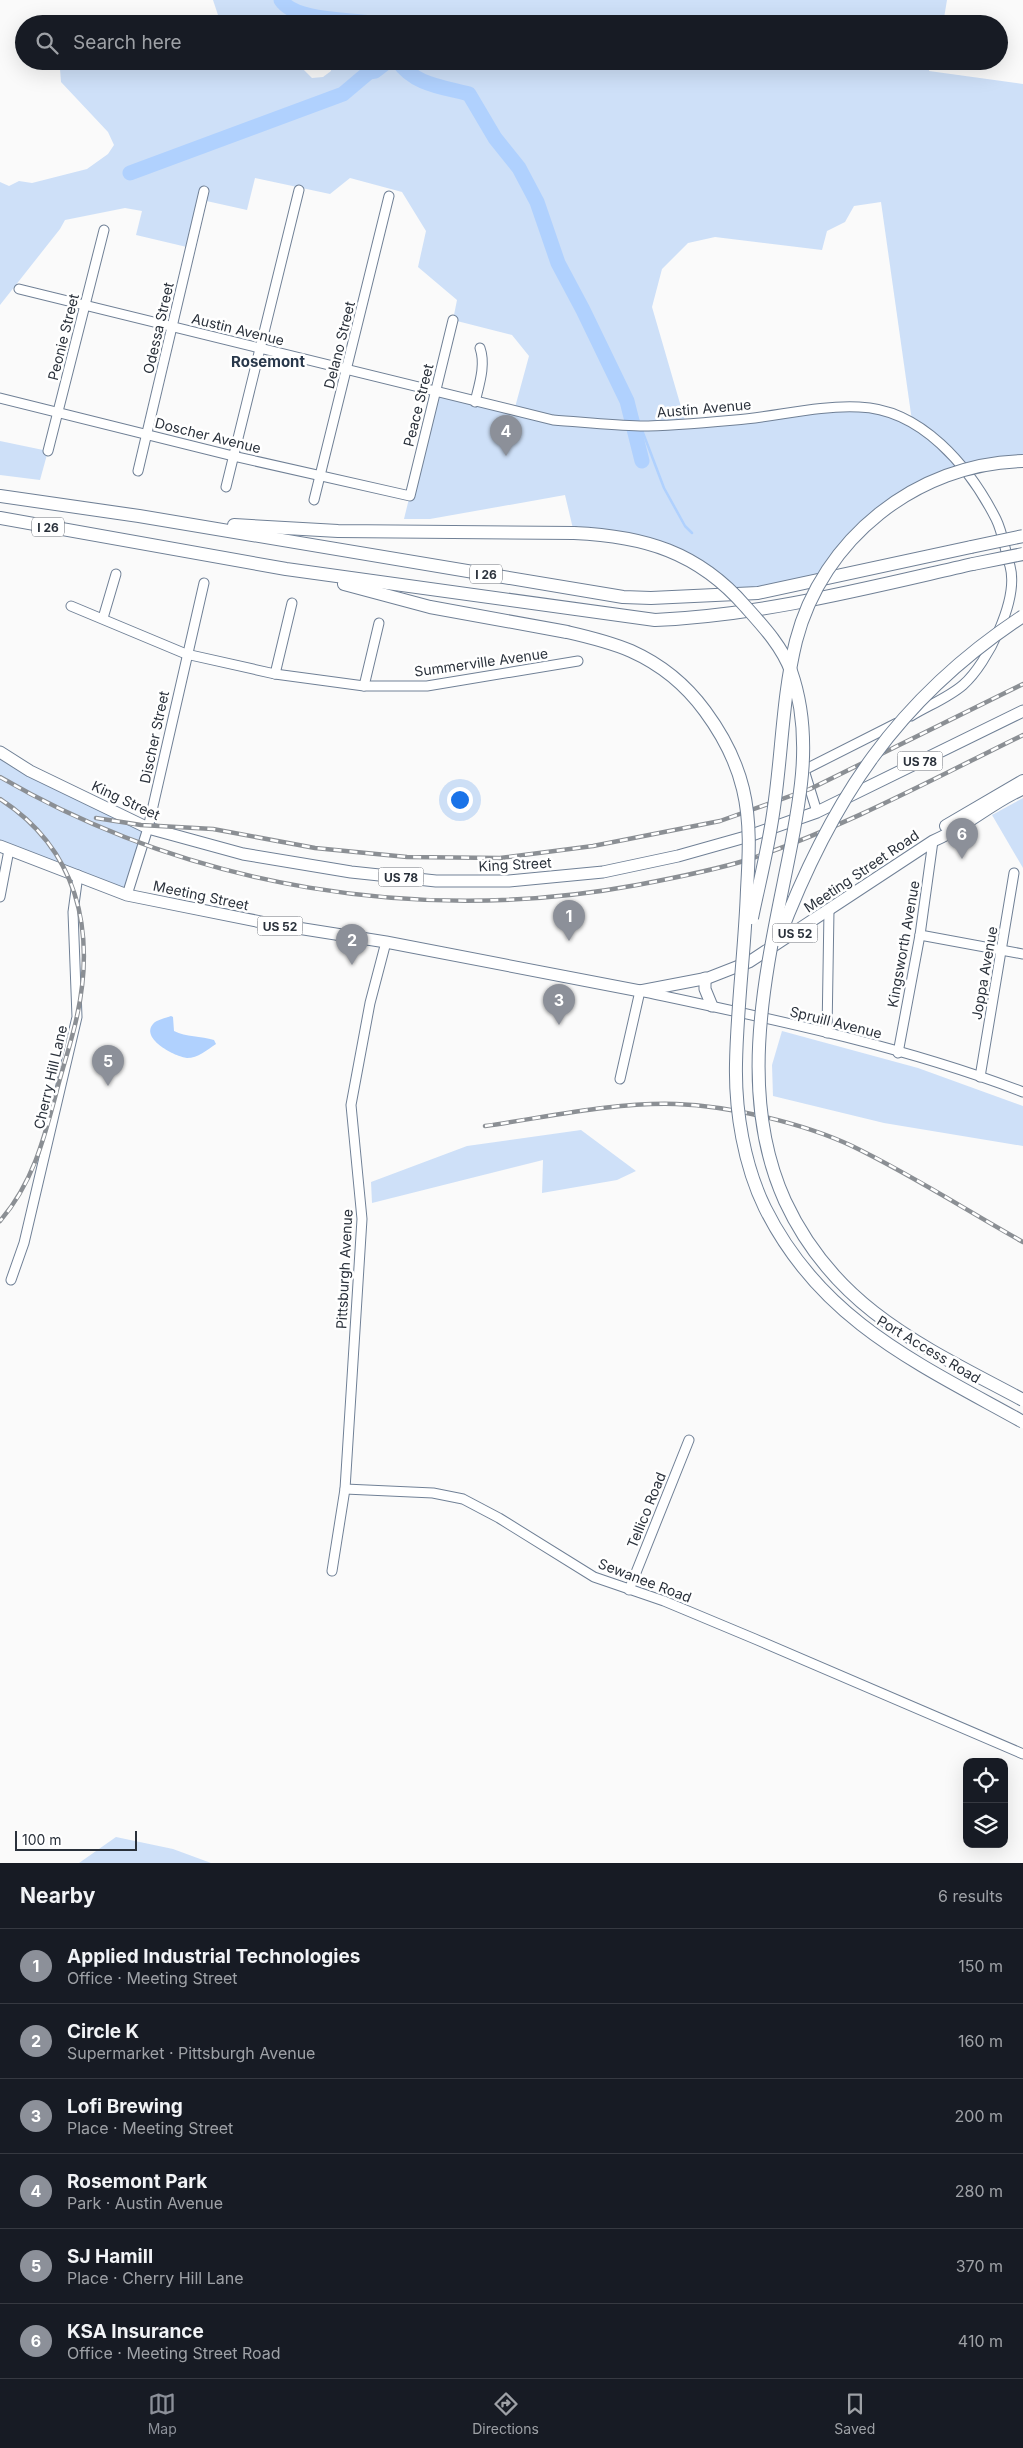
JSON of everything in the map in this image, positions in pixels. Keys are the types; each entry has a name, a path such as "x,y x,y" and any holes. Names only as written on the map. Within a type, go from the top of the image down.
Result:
{"highway":[{"path":"744,958 773,814 785,700 796,641 815,590 845,547 866,524 894,502 929,483 967,470 1004,462 1023,461"},
{"name":"I 26","path":"0,496 139,516 624,597 642,598 758,593 1023,536"},
{"path":"139,516 329,531 610,535 646,542 688,559 708,571 725,584 757,619 782,653 790,670 803,726 804,760 801,794 766,975"},
{"name":"I 26","path":"0,518 286,569 655,620 693,618 788,606 1023,554"},
{"path":"286,569 430,607 567,632 609,643 652,661 684,686 702,706 723,738 739,776 748,818 744,958"},
{"path":"766,975 779,936 807,870 833,820 866,764 901,720 952,669 991,637 1023,616"},
{"path":"946,826 1023,781"},
{"path":"989,808 1023,788"},
{"name":"Port Access Road","path":"744,958 736,1062 738,1105 754,1182 775,1227 820,1288 858,1324 912,1360 1023,1422"},
{"name":"Port Access Road","path":"766,975 758,1049 758,1092 773,1169 784,1199 810,1246 854,1297 890,1326 917,1343 1023,1400"}],"main road":[{"name":"King Street","path":"0,752 30,771 148,828 243,854 352,872 436,881 509,881 603,872 669,858 749,836 817,812 1023,711"},
{"name":"Meeting Street Road","path":"640,990 705,978 749,962 933,840 946,826 996,791 1023,776"},
{"name":"Meeting Street Road","path":"933,840 948,835 989,808"},
{"name":"Meeting Street","path":"5,848 127,895 266,923 386,942 640,990"},
{"path":"705,978 705,989 712,1006"}],"street":[{"path":"226,487 299,190"},
{"name":"Odessa Street","path":"138,471 204,191"},
{"name":"Delano Street","path":"314,500 389,196"},
{"name":"Peonie Street","path":"48,451 104,230"},
{"name":"Austin Avenue","path":"19,289 553,420 641,426 705,423 813,408 860,407 904,416 934,437 962,467 996,520 1011,572 1006,615 990,651 963,685 906,719 804,770 817,812"},
{"name":"Peace Street","path":"410,496 453,320"},
{"path":"475,402 482,371 480,348"},
{"name":"Doscher Avenue","path":"0,398 320,477 410,496"},
{"path":"102,618 116,574"},
{"name":"Discher Street","path":"127,895 148,828 186,654 204,583"},
{"path":"275,674 292,603"},
{"name":"Summerville Avenue","path":"71,606 186,654 275,674 364,686 427,686 578,661"},
{"path":"364,686 379,623"},
{"name":"Kingsworth Avenue","path":"898,1052 920,935 933,840"},
{"path":"0,897 5,848"},
{"name":"Joppa Avenue","path":"980,1077 1014,873"},
{"name":"Cherry Hill Lane","path":"11,1280 24,1243 77,1017 73,912 78,876"},
{"path":"827,1033 829,910"},
{"path":"920,935 1023,954"},
{"name":"Pittsburgh Avenue","path":"332,1571 345,1489 362,1219 351,1105 370,1003 386,942"},
{"path":"620,1079 640,990"},
{"name":"Spruill Avenue","path":"640,990 827,1033 898,1052 1023,1092"},
{"name":"Tellico Road","path":"629,1590 689,1440"},
{"name":"Sewanee Road","path":"345,1489 433,1493 463,1499 499,1518 594,1576 664,1601 1023,1754"}],"shaded area":[{"path":"213,0 947,0 944,15 218,15"},
{"path":"60,70 304,70 312,78 323,77 331,70 929,70 1023,84 1023,461 990,464 894,502 821,579 734,594 688,559 574,533 565,495 430,519 404,519 435,392 514,411 529,356 512,335 453,320 457,300 418,267 426,231 402,192 350,178 330,194 255,178 247,210 202,200 191,248 136,235 142,211 125,208 65,220 0,305 0,182 9,186 19,181 32,183 87,169 108,154 114,145 108,132 61,82","holes":["881,202 912,421 860,407 686,424 652,307 662,269 688,243 715,237 822,250 827,231 845,222 854,206"]},
{"path":"0,441 48,451 40,480 0,475"},
{"path":"0,752 148,828 127,895 0,846"},
{"path":"1023,798 1023,868 992,815"},
{"path":"782,1031 918,1068 1023,1106 1023,1146 884,1123 773,1096 772,1065"},
{"path":"581,1130 636,1171 617,1180 542,1193 543,1160 372,1203 371,1182 467,1146"},
{"path":"116,1837 173,1849 211,1863 79,1863"}],"water":[{"path":"171,1016 173,1017 174,1031 214,1040 216,1044 191,1058 182,1057 168,1051 155,1041 151,1036 150,1030 154,1023"}],"waterway":[{"path":"281,0 288,7 308,15"},
{"path":"130,173 343,94 369,72 376,70"},
{"path":"406,70 430,84 469,94 495,138 519,168 537,202 558,263 627,401 642,461"},
{"path":"530,198 606,346 637,417 664,488 685,526 692,533"}],"railway":[{"path":"96,818 141,825 213,829 315,848 407,857 500,858 593,846 720,821 810,789 1023,684"},
{"path":"0,777 73,815 150,846 229,870 309,888 391,898 473,901 555,896 637,885 706,871 747,860 853,818 1023,735"},
{"path":"0,799 26,819 47,842 63,867 74,894 81,922 84,952 77,1016 43,1140 22,1190 0,1221"},
{"path":"485,1126 580,1111 652,1104 697,1105 766,1117 811,1130 852,1146 917,1180 1023,1242"}],"place":[{"name":"Rosemont Park","path":"506,456"},
{"name":"KSA Insurance","path":"962,859"},
{"name":"Applied Industrial Technologies","path":"569,941"},
{"name":"Circle K","path":"352,965"},
{"name":"Lofi Brewing","path":"559,1025"},
{"name":"SJ Hamill","path":"108,1086"}],"district":[{"name":"Rosemont","path":"268,361"}]}
